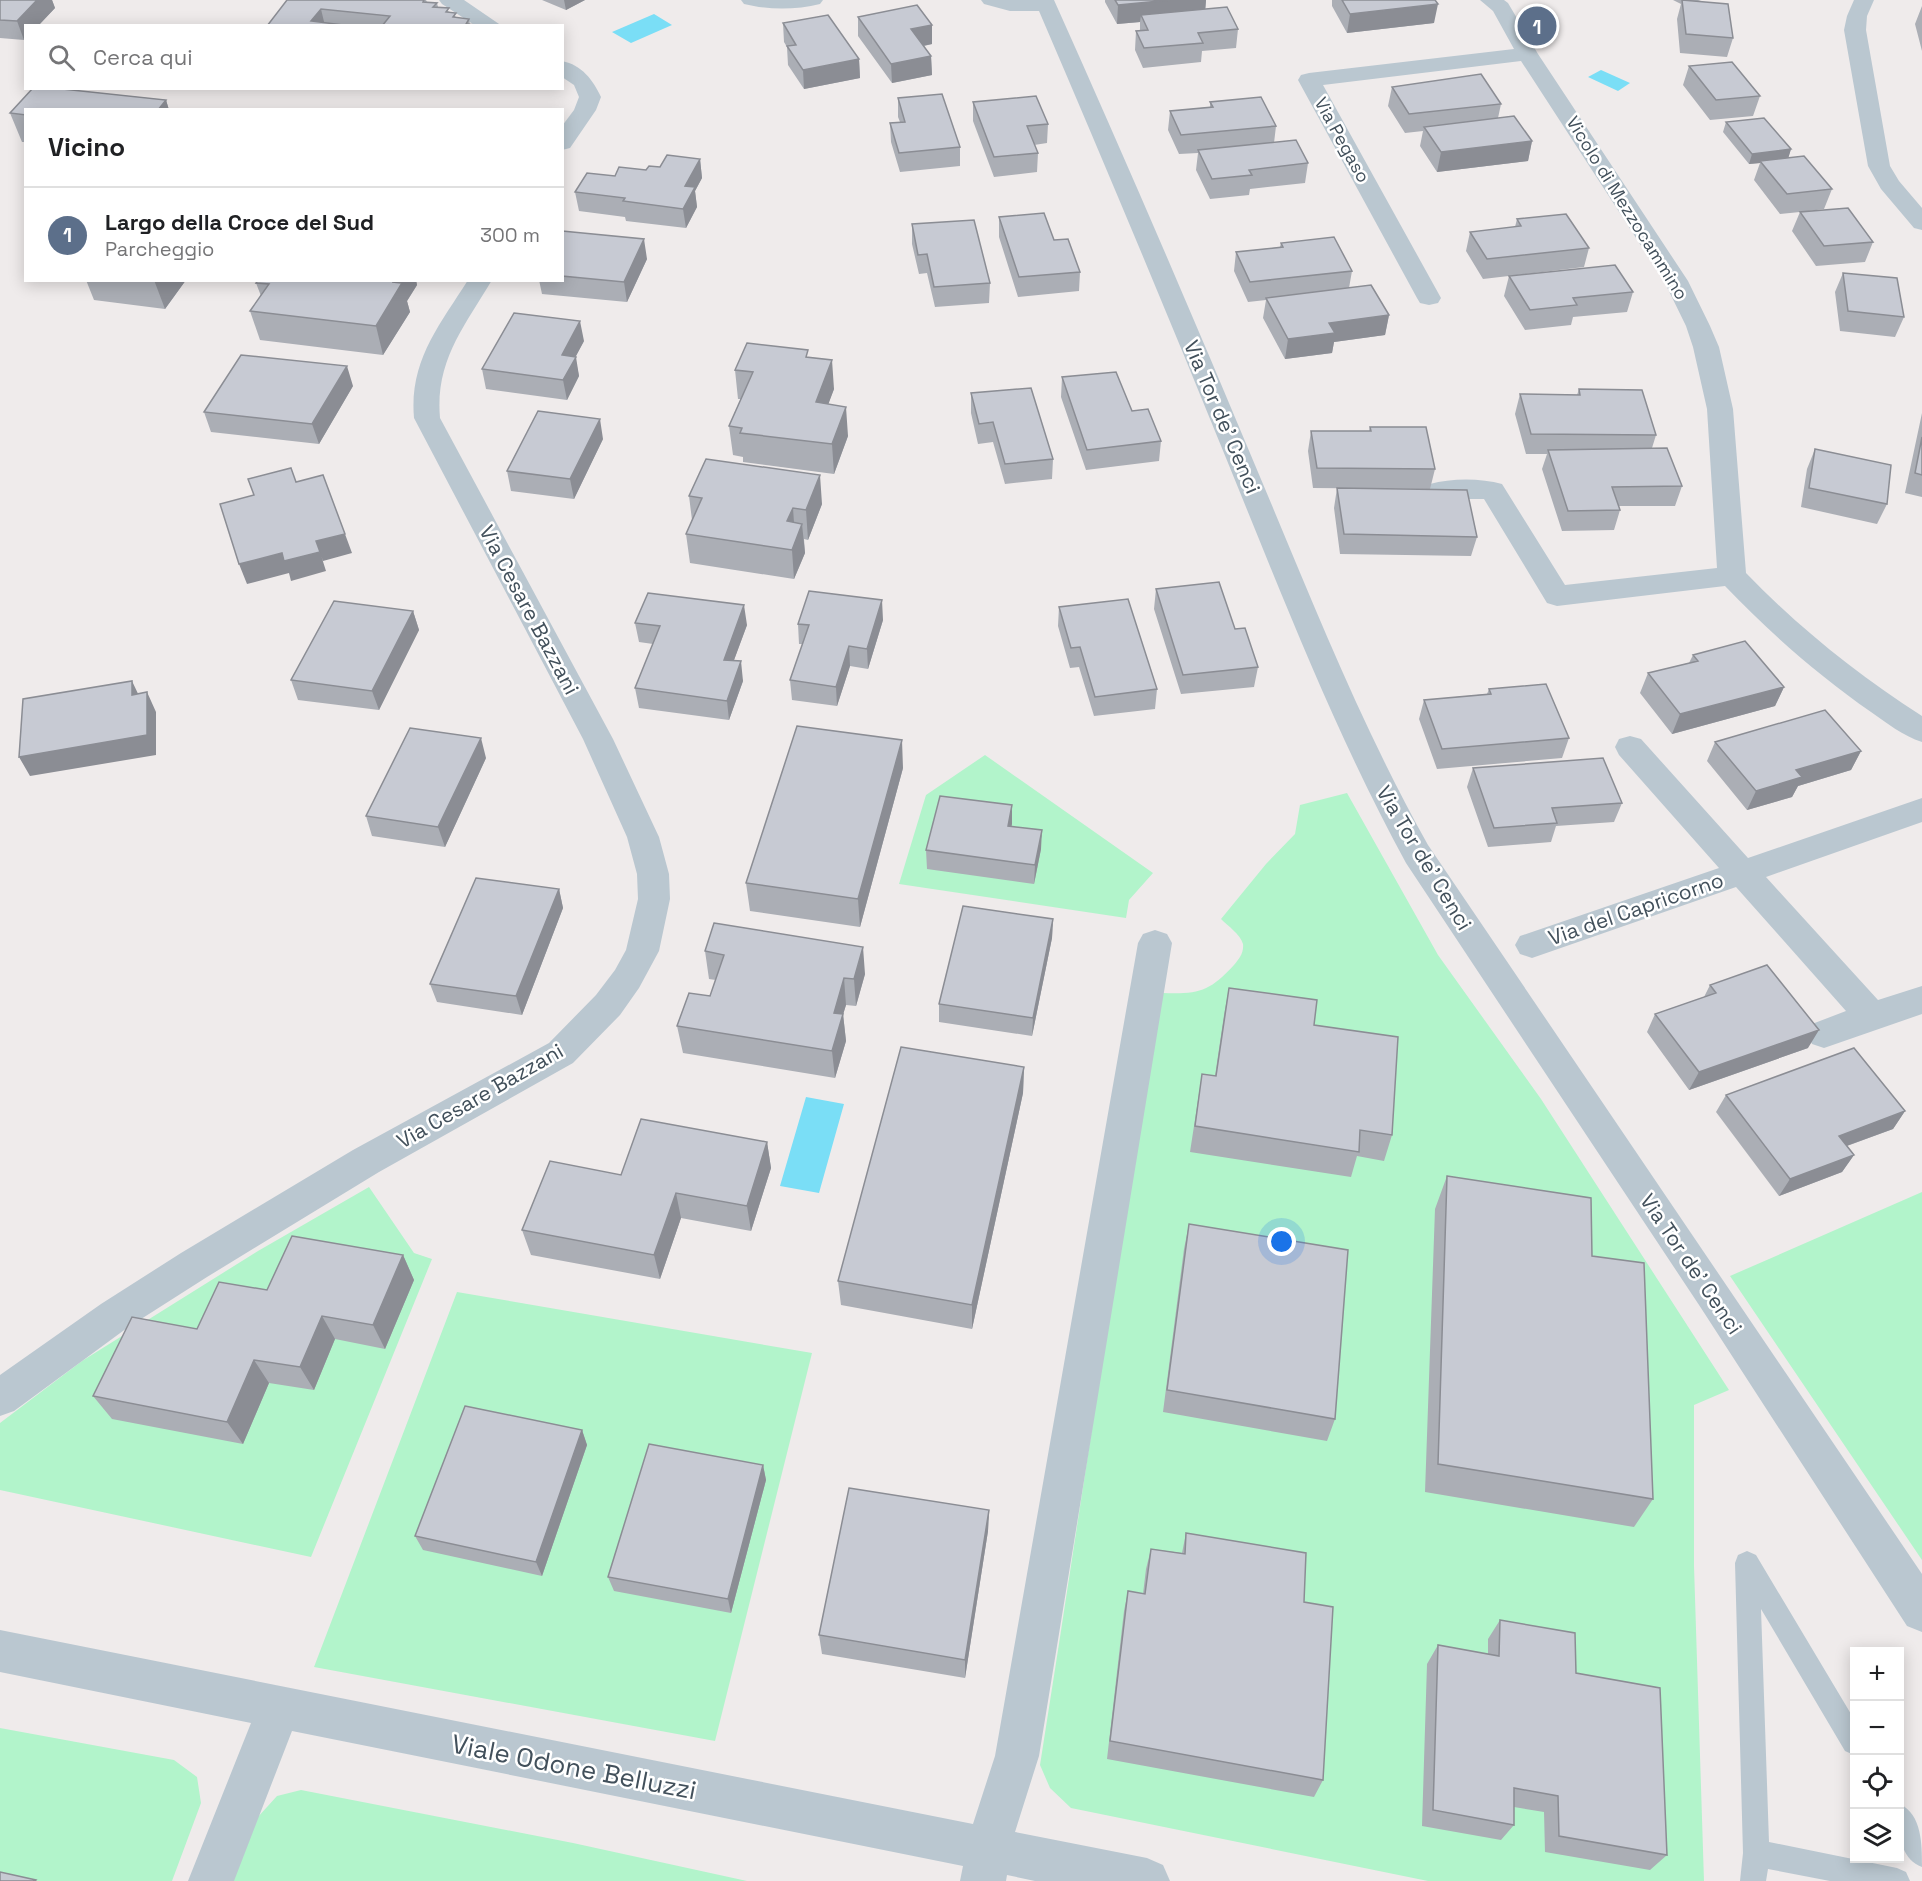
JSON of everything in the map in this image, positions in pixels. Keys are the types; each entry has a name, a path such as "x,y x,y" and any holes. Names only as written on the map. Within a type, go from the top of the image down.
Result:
{"street":[{"path":"449,0 489,24"},
{"path":"750,0 785,3 813,0"},
{"path":"991,0 1010,5 1044,3"},
{"path":"1864,0 1857,16 1855,30 1876,156 1889,184 1922,223"},
{"name":"Vicolo di Mezzocammino","path":"1501,2 1522,44 1676,280 1698,326 1714,378 1720,409 1732,576"},
{"name":"Via Tor de' Cenci","path":"1044,3 1147,235 1308,624 1384,794 1417,854 1922,1611"},
{"name":"Via Pegaso","path":"1430,298 1309,80 1522,44"},
{"path":"564,69 583,82 590,97 585,110 564,140"},
{"name":"Via Cesare Bazzani","path":"0,1398 114,1316 261,1224 366,1161 561,1053 608,1005 627,979 642,951 654,899 653,874 643,837 592,729 426,418 424,398 429,368 479,282"},
{"path":"1440,490 1492,489 1557,596 1732,576 1776,622 1812,652 1853,685 1922,731"},
{"name":"Via del Capricorno","path":"1630,747 1740,873 1871,1016"},
{"name":"Via del Capricorno","path":"1532,945 1922,810"},
{"path":"986,1864 1017,1756 1155,943"},
{"path":"1824,1034 1922,1000"},
{"name":"Viale Odone Belluzzi","path":"0,1651 279,1708 986,1864 1148,1881"},
{"path":"211,1881 279,1708"}],"lane":[{"path":"1753,1881 1756,1853 1747,1563 1850,1735"},
{"path":"1904,1825 1922,1854"},
{"path":"1756,1853 1898,1881"}],"green space":[{"path":"985,755 1153,873 1129,900 1126,918 899,884 926,795"},
{"path":"1347,793 1438,955 1541,1099 1729,1390 1694,1405 1694,1566 1704,1881 1428,1881 1071,1808 1050,1788 1040,1765 1115,1282 1163,993 1203,990 1234,965 1242,953 1243,944 1237,934 1221,919 1266,864 1295,834 1300,805"},
{"path":"369,1187 414,1253 432,1259 311,1557 0,1490 0,1423 82,1361 258,1251"},
{"path":"1922,1192 1922,1560 1730,1276"},
{"path":"457,1292 812,1353 715,1741 314,1667"},
{"path":"0,1728 174,1760 197,1777 201,1803 172,1881 0,1881"},
{"path":"301,1790 573,1843 747,1881 233,1881 257,1818 277,1796"}],"water":[{"path":"654,14 672,25 631,43 612,32"},
{"path":"1601,70 1630,83 1618,91 1588,77"},
{"path":"806,1097 844,1104 819,1193 780,1186"}],"building":[{"path":"0,0 37,0 17,21 0,20"},
{"path":"287,0 424,0 423,2 437,3 433,7 449,8 446,12 456,13 453,17 469,19 466,24 384,24 390,16 321,9 311,21 335,24 269,24"},
{"path":"1115,0 1170,0 1118,5"},
{"path":"1342,0 1435,0 1438,4 1350,14"},
{"path":"1682,0 1728,4 1733,38 1686,34"},
{"path":"917,5 932,25 911,29 931,56 891,64 858,17"},
{"path":"1227,7 1238,29 1198,33 1203,43 1144,48 1136,31 1148,30 1141,15"},
{"path":"828,15 859,59 803,70 787,46 796,45 783,23"},
{"path":"1732,62 1760,96 1716,100 1689,66"},
{"path":"1481,74 1501,104 1409,114 1392,87"},
{"path":"31,90 72,90 166,100 160,108 24,108 24,115 10,113"},
{"path":"942,94 960,147 899,153 890,123 905,122 898,98"},
{"path":"1036,96 1048,124 1027,126 1038,153 994,157 973,102"},
{"path":"1261,97 1276,126 1181,135 1170,111 1213,107 1210,102"},
{"path":"1514,116 1532,141 1441,152 1424,127"},
{"path":"1764,118 1791,149 1752,154 1726,122"},
{"path":"1296,140 1308,163 1249,170 1252,175 1212,179 1198,150"},
{"path":"667,155 700,159 685,186 695,187 683,209 623,201 625,198 575,192 587,173 615,176 619,167 646,170 649,166 660,167"},
{"path":"1804,156 1832,189 1787,194 1760,161"},
{"path":"1848,208 1873,242 1824,246 1800,212"},
{"path":"1044,213 1054,240 1068,239 1080,272 1019,277 999,217"},
{"path":"1566,214 1589,248 1487,259 1470,232 1521,226 1517,219"},
{"path":"974,220 990,283 934,287 927,254 918,255 912,224"},
{"path":"564,231 644,239 624,282 564,276"},
{"path":"1334,237 1352,271 1250,282 1236,252 1283,247 1281,243"},
{"path":"1615,265 1633,292 1573,298 1577,305 1530,310 1509,276"},
{"path":"1843,273 1897,278 1904,317 1848,311"},
{"path":"256,283 402,283 376,326 250,311 269,284"},
{"path":"1371,285 1389,315 1329,323 1335,333 1288,339 1266,298"},
{"path":"514,313 580,321 562,355 576,357 563,380 482,369"},
{"path":"747,343 808,350 806,357 832,360 816,402 846,407 832,444 740,433 742,428 729,426 753,372 735,370"},
{"path":"241,355 347,366 312,424 204,412"},
{"path":"1116,372 1132,411 1148,409 1161,441 1087,450 1062,377"},
{"path":"1031,388 1053,459 1005,464 993,422 979,424 971,393"},
{"path":"1579,389 1642,390 1656,435 1531,434 1520,394 1580,395"},
{"path":"538,411 600,419 570,479 507,471"},
{"path":"1370,427 1426,427 1435,469 1317,468 1311,431 1371,431"},
{"path":"1922,437 1922,475 1915,473"},
{"path":"1667,448 1682,486 1612,487 1620,510 1568,511 1548,450"},
{"path":"1815,449 1891,465 1887,504 1809,488"},
{"path":"706,459 820,475 806,510 793,508 787,521 802,524 792,550 686,534 702,498 689,496"},
{"path":"291,468 296,482 323,475 345,534 316,541 320,552 284,561 282,553 239,564 220,504 254,495 248,479"},
{"path":"1337,488 1467,490 1477,537 1344,534"},
{"path":"1219,582 1235,629 1245,628 1258,667 1183,675 1156,589"},
{"path":"809,591 882,600 867,649 849,646 836,687 790,680 809,625 798,624"},
{"path":"648,593 744,605 724,660 741,661 727,701 635,688 660,626 635,623"},
{"path":"1128,599 1157,689 1095,697 1080,647 1071,648 1059,607"},
{"path":"334,601 413,611 372,691 291,680"},
{"path":"1745,641 1784,687 1680,714 1648,673 1698,661 1693,655"},
{"path":"132,681 132,695 147,692 147,735 19,757 23,699"},
{"path":"1546,684 1569,738 1442,749 1424,700 1491,694 1489,689"},
{"path":"1825,710 1861,751 1796,770 1802,777 1756,791 1715,742"},
{"path":"797,726 902,740 858,899 746,883"},
{"path":"410,728 481,738 438,827 366,816"},
{"path":"1603,758 1622,803 1552,808 1557,823 1494,828 1473,768"},
{"path":"940,796 1012,805 1008,826 1042,830 1035,865 926,850"},
{"path":"476,878 559,889 516,996 430,984"},
{"path":"963,906 1053,919 1033,1018 939,1004"},
{"path":"714,923 863,947 854,979 844,978 834,1013 843,1014 832,1051 677,1026 689,993 710,996 724,955 705,951"},
{"path":"1767,965 1819,1030 1699,1072 1655,1014 1716,993 1710,985"},
{"path":"1229,988 1317,1000 1314,1025 1398,1037 1392,1135 1360,1130 1359,1152 1195,1126 1202,1074 1216,1076"},
{"path":"901,1047 1024,1067 972,1305 838,1281"},
{"path":"1854,1048 1905,1111 1839,1136 1854,1155 1790,1179 1726,1095"},
{"path":"641,1119 767,1142 747,1206 676,1193 654,1255 522,1230 550,1161 621,1175"},
{"path":"1447,1176 1591,1198 1592,1256 1644,1263 1653,1499 1438,1464"},
{"path":"1189,1224 1348,1250 1335,1419 1167,1390"},
{"path":"292,1236 403,1255 373,1325 322,1316 300,1367 254,1360 227,1422 93,1396 132,1317 197,1329 219,1282 267,1290"},
{"path":"465,1406 582,1430 536,1562 415,1536"},
{"path":"649,1444 763,1465 728,1599 608,1577"},
{"path":"849,1488 989,1510 965,1660 819,1635"},
{"path":"1186,1533 1306,1553 1304,1602 1333,1607 1323,1780 1110,1741 1128,1591 1145,1594 1151,1549 1185,1554"},
{"path":"1500,1620 1575,1633 1576,1673 1660,1688 1667,1855 1559,1836 1558,1796 1514,1788 1514,1825 1433,1810 1438,1645 1499,1656"},
{"path":"0,1872 36,1880 0,1881"}],"place":[{"name":"Largo della Croce del Sud","path":"1537,26"}]}
